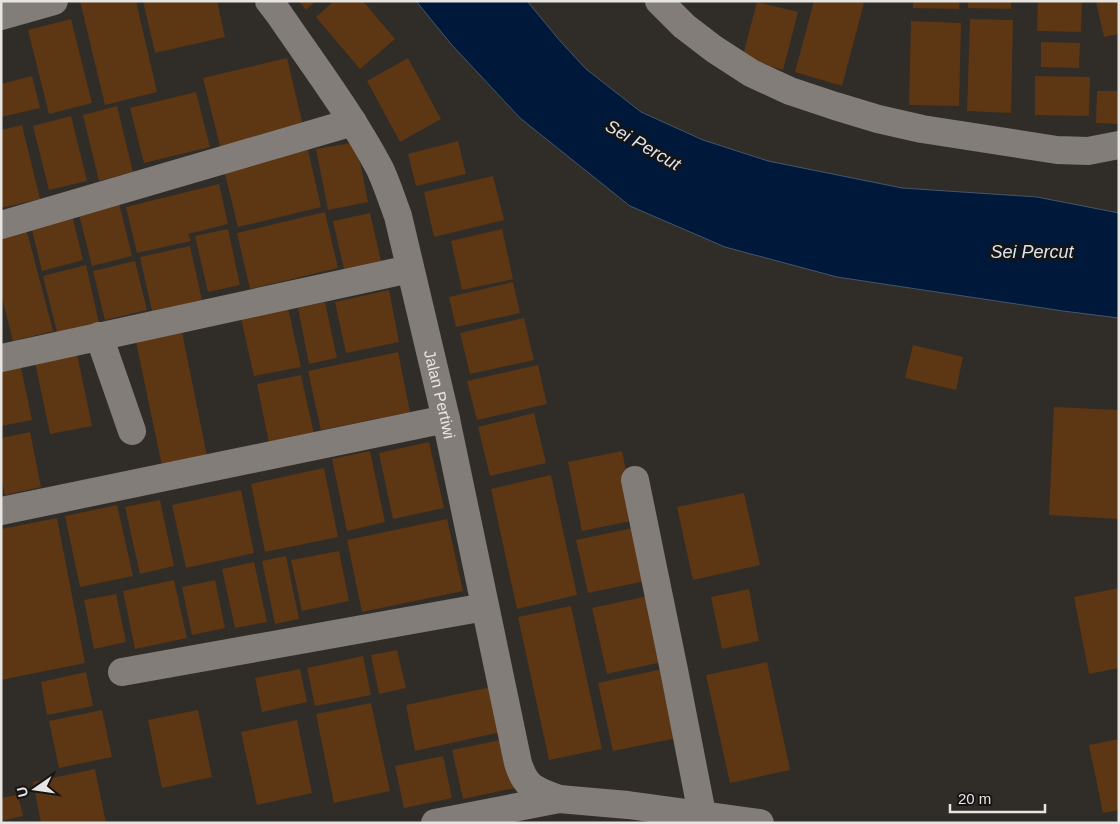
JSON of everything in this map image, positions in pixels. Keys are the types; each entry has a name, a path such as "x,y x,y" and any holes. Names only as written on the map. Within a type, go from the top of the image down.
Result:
{"street":[{"path":"1,16 54,1"},
{"name":"Jalan Pertiwi","path":"269,1 353,122 390,192 398,216 446,419 521,773 529,786 559,799"},
{"path":"659,1 684,26 750,73 790,91 878,120 922,129 1057,150 1088,151 1119,145"},
{"path":"1,225 353,122"},
{"path":"1,358 410,269"},
{"path":"99,336 132,431"},
{"path":"1,511 446,419"},
{"path":"635,480 702,814"},
{"path":"122,672 485,607"},
{"path":"435,823 559,799 628,805 760,823"}],"water":[{"name":"Sei Percut","path":"416,1 527,1 586,69 641,112 703,140 768,161 902,188 1037,197 1119,213 1119,318 837,277 725,247 630,206 520,118 451,44"}],"building":[{"path":"80,1 136,1 157,92 105,105"},
{"path":"143,1 217,1 225,37 155,53"},
{"path":"299,1 316,1 306,10"},
{"path":"334,1 363,1 395,39 360,69 316,17"},
{"path":"814,1 859,1 864,3 842,86 795,72"},
{"path":"913,1 960,1 959,9 913,8"},
{"path":"968,1 1011,1 1011,9 968,8"},
{"path":"1038,1 1082,1 1081,32 1037,31"},
{"path":"1119,1 1119,34 1104,37 1096,2"},
{"path":"757,2 798,12 783,70 742,59"},
{"path":"71,19 92,103 49,114 28,30"},
{"path":"970,19 1013,20 1011,113 967,111"},
{"path":"911,21 961,23 959,106 909,105"},
{"path":"1041,42 1080,43 1079,68 1041,67"},
{"path":"287,58 304,130 221,150 203,78"},
{"path":"408,58 441,119 400,142 367,81"},
{"path":"32,76 40,108 1,117 1,84"},
{"path":"1035,76 1090,77 1089,116 1035,115"},
{"path":"1097,91 1119,91 1119,124 1096,123"},
{"path":"196,92 210,147 144,163 130,108"},
{"path":"117,106 133,172 99,181 83,115"},
{"path":"71,116 87,181 49,190 33,126"},
{"path":"22,125 40,199 1,208 1,130"},
{"path":"458,141 466,174 416,186 408,154"},
{"path":"356,142 368,202 328,210 316,149"},
{"path":"308,150 321,207 238,227 224,170"},
{"path":"493,176 504,220 434,237 424,192"},
{"path":"219,184 228,224 188,234 191,241 137,253 126,207"},
{"path":"119,203 132,256 92,266 79,214"},
{"path":"325,212 338,268 250,289 237,233"},
{"path":"370,213 381,261 344,269 333,221"},
{"path":"72,215 83,260 42,271 31,226"},
{"path":"26,228 53,331 13,341 1,294 1,234"},
{"path":"228,229 240,285 208,292 195,236"},
{"path":"502,229 513,279 462,290 451,241"},
{"path":"190,246 202,300 152,311 140,257"},
{"path":"135,261 147,310 105,320 93,271"},
{"path":"86,265 99,323 57,332 43,276"},
{"path":"513,282 520,313 456,327 449,297"},
{"path":"389,290 399,342 346,353 335,302"},
{"path":"325,302 337,358 309,364 298,308"},
{"path":"288,308 301,367 254,376 241,318"},
{"path":"524,318 534,360 470,374 460,333"},
{"path":"182,332 207,456 162,466 136,342"},
{"path":"913,345 963,357 956,390 905,378"},
{"path":"398,352 410,412 321,430 308,371"},
{"path":"77,354 92,426 50,434 35,362"},
{"path":"20,363 32,420 1,426 1,367"},
{"path":"538,365 547,404 477,420 467,381"},
{"path":"301,375 314,434 269,443 257,384"},
{"path":"1054,407 1119,410 1119,519 1049,515"},
{"path":"534,413 546,463 490,476 478,427"},
{"path":"30,432 41,487 5,495 1,479 1,438"},
{"path":"429,442 444,508 393,519 379,453"},
{"path":"370,451 385,522 347,531 332,459"},
{"path":"622,451 636,520 582,531 568,462"},
{"path":"324,468 338,537 265,552 251,484"},
{"path":"551,475 577,595 517,609 491,489"},
{"path":"241,490 254,553 186,568 172,505"},
{"path":"744,493 760,565 693,580 677,507"},
{"path":"160,500 174,566 140,574 125,507"},
{"path":"117,505 133,576 80,587 65,516"},
{"path":"57,518 85,663 1,680 1,529"},
{"path":"447,519 463,591 362,612 347,540"},
{"path":"638,527 650,580 588,593 576,540"},
{"path":"339,551 349,601 302,611 291,560"},
{"path":"286,556 299,619 275,624 262,561"},
{"path":"254,562 267,622 235,628 222,569"},
{"path":"174,580 187,638 135,649 123,591"},
{"path":"215,580 225,628 192,635 182,587"},
{"path":"1119,588 1119,668 1089,674 1074,597"},
{"path":"749,589 759,641 722,649 711,597"},
{"path":"116,594 126,642 94,649 84,600"},
{"path":"648,596 662,662 607,674 592,608"},
{"path":"571,606 602,749 549,760 518,617"},
{"path":"397,650 406,688 379,694 371,655"},
{"path":"363,656 371,695 315,706 307,668"},
{"path":"767,662 790,770 730,783 706,675"},
{"path":"667,668 682,737 613,751 598,683"},
{"path":"300,669 307,702 262,712 255,678"},
{"path":"86,672 93,706 47,715 41,682"},
{"path":"491,687 501,732 415,751 406,705"},
{"path":"371,703 390,791 334,803 316,714"},
{"path":"102,710 112,757 59,768 49,721"},
{"path":"198,710 212,777 162,788 148,720"},
{"path":"297,720 312,793 257,805 241,732"},
{"path":"505,739 515,788 463,799 452,750"},
{"path":"1119,739 1119,810 1103,813 1089,745"},
{"path":"443,756 452,798 404,808 395,766"},
{"path":"95,769 106,823 41,823 33,782"},
{"path":"18,795 23,816 1,821 1,798"}]}
